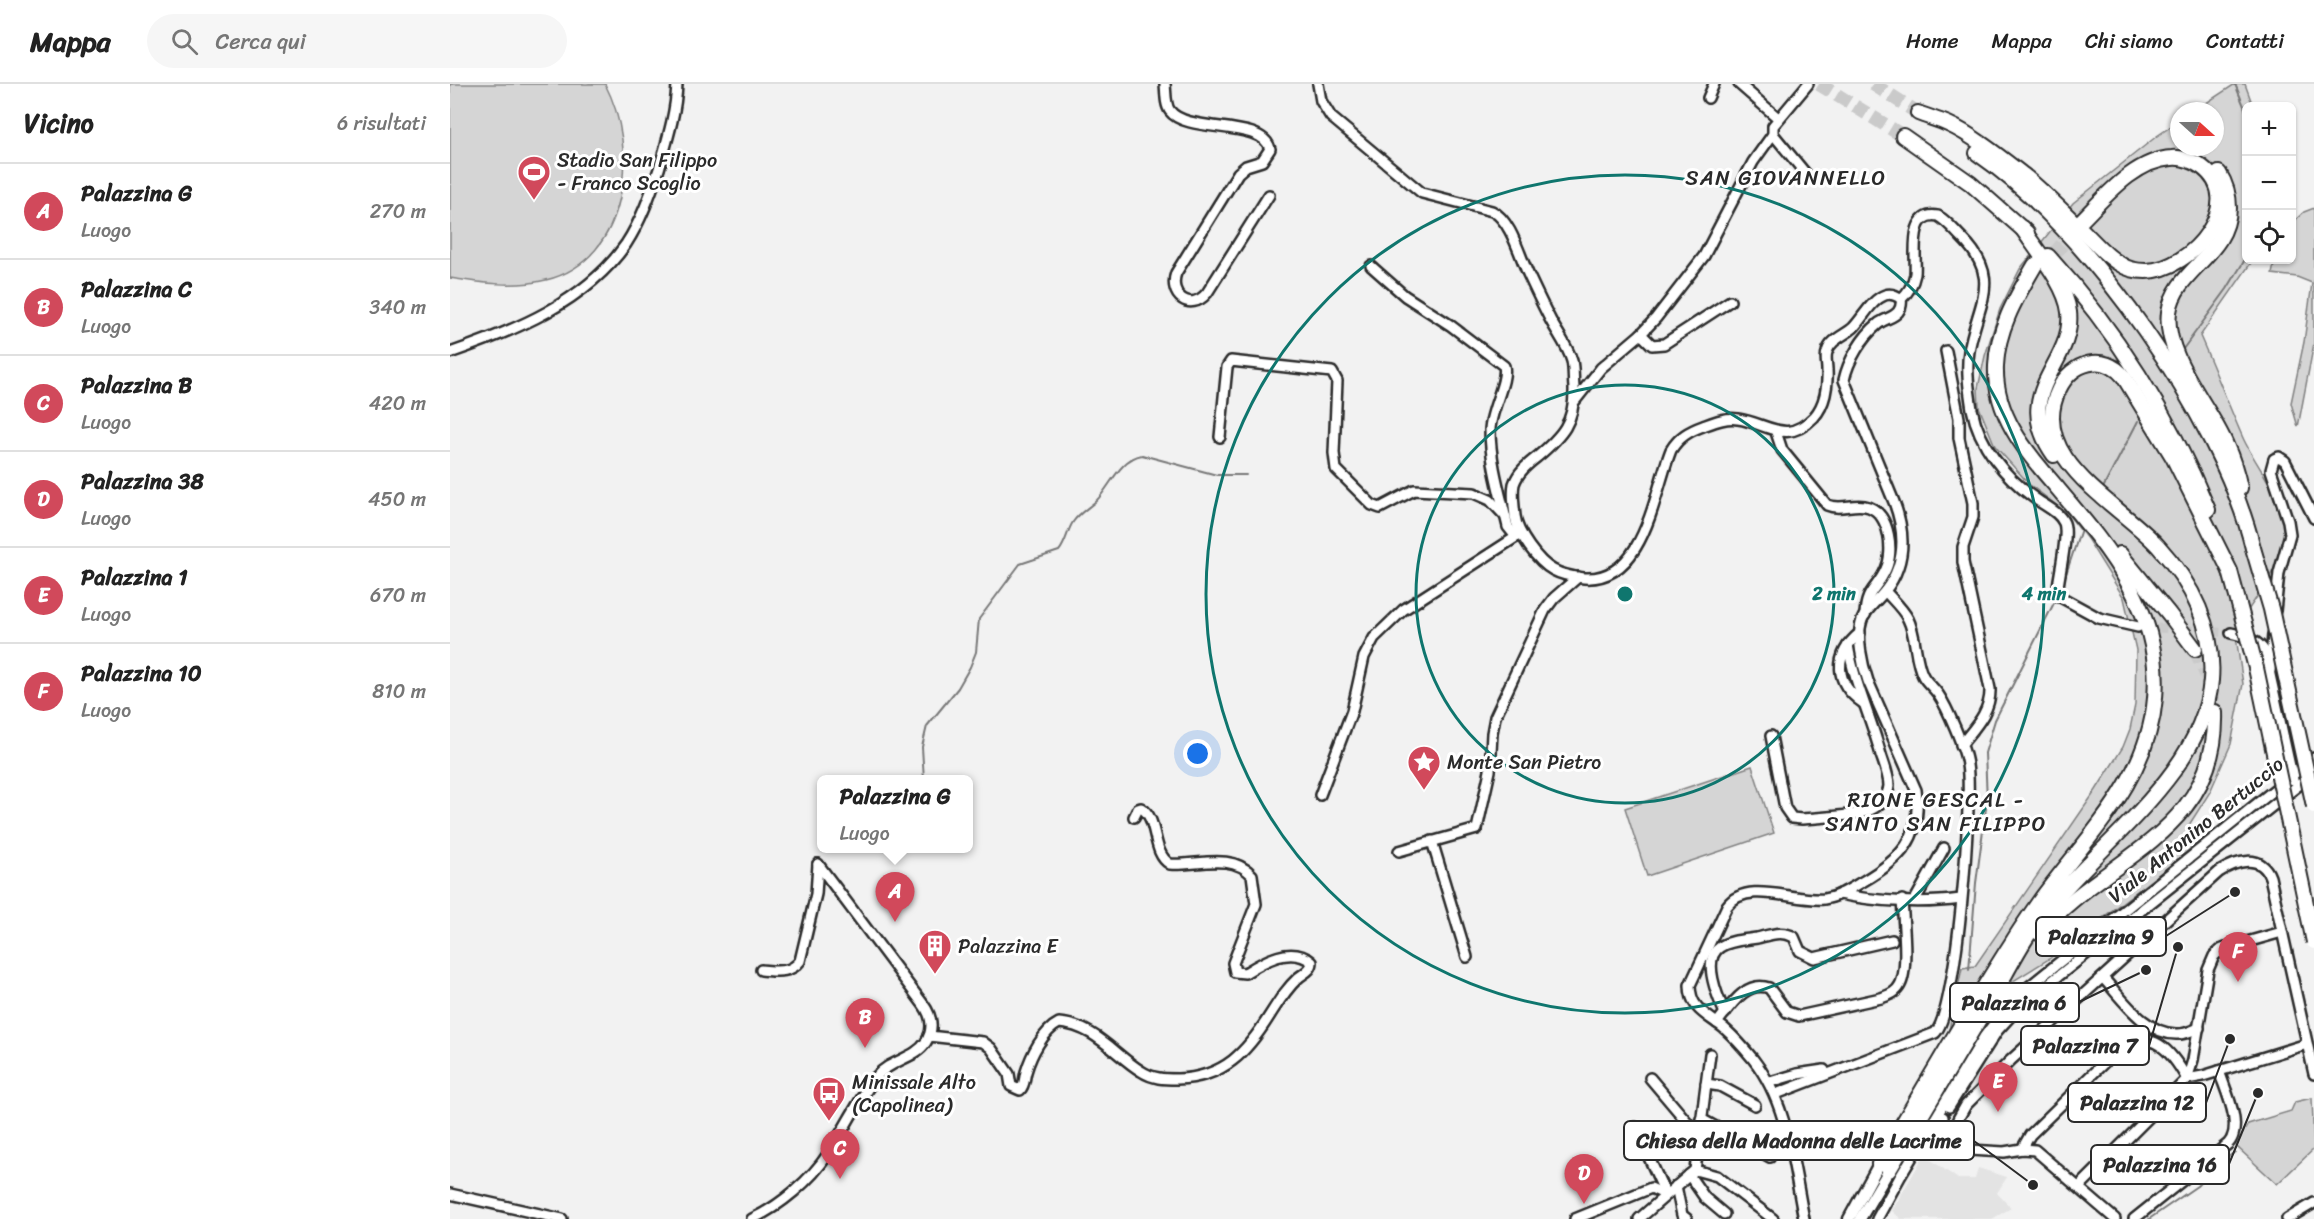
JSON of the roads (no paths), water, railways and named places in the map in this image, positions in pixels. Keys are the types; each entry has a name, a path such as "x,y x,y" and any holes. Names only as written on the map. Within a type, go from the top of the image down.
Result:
{"highway":[{"path":"2245,514 2194,410 2158,350 2128,306 2092,261 2045,211 1990,162 1918,113 1950,125 1996,154 2052,201 2109,257 2129,268 2144,272 2156,270 2190,253 2210,233 2218,206 2217,187 2208,172 2198,164 2184,158 2160,159 2120,182 2078,218 2117,176 2141,160 2159,153 2172,151 2193,155 2212,165 2224,182 2229,204 2226,229 2212,252 2177,291 2170,306 2169,323 2177,356 2226,444 2238,479 2253,548 2274,620 2314,806"},
{"path":"1903,136 1970,183 2022,228 2072,282 2116,341 2154,399 2195,477 2216,528 2230,571 2256,668 2314,942"},
{"path":"2018,934 2064,880 2146,795 2165,771 2195,719 2201,699 2205,670 2204,645 2198,622 2172,573 2144,541 2072,477 2051,452 2044,436 2039,416 2040,397 2048,373 2069,328 2069,311 2064,295 2022,228"},
{"path":"1889,1170 1994,971 2040,902 2095,832 2129,781 2149,733 2154,708 2156,681 2150,634 2129,581 2104,545 2025,449 2009,424 2002,405 1996,381 1998,346 2012,309 2038,268 2016,312 2004,347 2003,380 2011,413 2024,438 2036,454 2169,614 2195,649"},
{"path":"1889,1170 2028,934 2088,863 2150,799 2178,762 2201,720 2211,680 2210,645 2203,618 2192,593 2177,569 2149,536 2076,472 2063,456 2056,442 2052,417 2055,400 2063,381 2076,368 2090,363 2103,363 2115,368 2124,377 2180,471 2230,571"},
{"path":"2004,977 2041,930 2075,899 2139,852 2181,811 2202,781 2211,759 2215,736 2215,712"}],"main road":[{"path":"1849,1219 1889,1170"},
{"path":"1860,1219 1889,1170"}],"street":[{"path":"450,353 498,336 548,311 595,278 617,255 639,221 652,188 674,117 677,84"},
{"path":"1165,84 1168,108 1175,115 1263,138 1270,149 1262,161 1246,166 1238,173 1176,273 1174,285 1181,299 1191,303 1202,299 1269,195"},
{"path":"1318,84 1321,101 1331,117 1415,189 1432,197 1492,211 1504,219 1540,300 1569,352 1573,369 1572,415 1561,435 1523,469 1514,484 1515,517 1519,536"},
{"path":"1708,98 1714,84"},
{"path":"1739,84 1778,118"},
{"path":"1574,402 1601,368 1641,334 1663,310 1704,256 1754,162 1773,134 1773,126 1808,84"},
{"path":"1773,134 1806,174"},
{"path":"1901,299 1906,295 1914,277 1916,231 1926,218 1933,215 1938,216 1970,246 1983,266 1984,291 1968,360 1973,413 1982,440 1998,464 2020,486 2058,515 2064,523 2065,533 2057,595 2099,618 2138,627"},
{"path":"1371,266 1405,296 1450,325 1504,366 1504,378 1494,407 1490,430 1510,532 1519,536 1549,568 1578,578 1603,576 1618,567 1634,552 1643,534 1671,450 1683,435 1697,428 1734,418 1746,420 1776,432 1795,429 1810,420 1817,412 1827,387 1826,354 1830,346 1856,325 1883,296 1895,295 1901,299"},
{"path":"1865,615 1899,570 1902,558 1898,516 1844,380 1846,371 1866,337 1878,324 1895,315 1901,307 1901,299"},
{"path":"1641,334 1652,345 1664,344 1730,301"},
{"path":"1946,351 1959,418 1959,438 1973,503 1973,517 1963,547 1963,562 1990,689 1989,701 1984,713 1961,745"},
{"path":"1220,437 1227,367 1231,361 1332,372 1337,381 1334,453 1336,469 1372,505 1380,508 1414,490 1474,494 1490,500 1506,517"},
{"path":"1776,432 1782,450 1827,505 1835,508 1868,506 1877,512 1885,525 1888,537 1888,563 1866,600 1860,633 1868,681 1916,790 1917,818 1910,840 1897,858 1883,870 1840,894 1816,899 1748,893 1734,898 1727,906 1690,985 1691,996 1696,1008 1726,1030 1752,1058 1776,1094 1804,1219"},
{"path":"2270,671 2278,573 2290,534 2271,470 2274,459 2279,457 2285,461 2314,518"},
{"path":"1320,795 1352,711 1364,657 1374,638 1403,610 1519,536"},
{"path":"1399,851 1477,829 1489,781 1492,733 1499,708 1545,610 1554,598 1578,578"},
{"path":"1776,1094 1839,1068 1932,1035 1938,1030 1952,982 1961,899 1968,776 1966,760 1938,695 1921,672 1907,618 1885,591"},
{"path":"1771,736 1785,808 1789,815 1802,819 1870,810 1884,800 1889,785 1877,740 1856,685 1848,645 1860,633"},
{"path":"2231,633 2251,639 2262,647 2270,671 2294,788"},
{"name":"Viale Antonino Bertuccio","path":"1921,1147 1984,1037 2011,1001 2314,758"},
{"name":"Viale Antonino Bertuccio","path":"1921,1147 1943,1117 1993,1036 2018,1008 2314,773"},
{"path":"929,1036 976,1040 987,1044 1009,1074 1011,1086 1020,1090 1028,1067 1042,1040 1048,1030 1059,1023 1081,1028 1112,1047 1140,1071 1158,1079 1202,1077 1223,1068 1245,1052 1284,992 1310,969 1312,962 1299,955 1287,955 1261,962 1245,973 1235,972 1233,963 1256,904 1252,875 1226,862 1170,864 1162,857 1148,813 1141,808 1134,817"},
{"path":"1432,842 1467,957"},
{"path":"1915,900 1944,848"},
{"path":"1957,1149 1958,1119 1966,1105 2219,872 2238,862 2255,862 2268,872 2314,1074"},
{"path":"752,1219 774,1206 815,1170 828,1154 877,1076 892,1063 922,1047 929,1036 931,1021 927,1009 818,864 816,894 800,961 795,967 786,971 761,970"},
{"path":"1840,894 1858,898 1941,902 1961,899"},
{"path":"1717,1023 1746,990 1761,986 1769,988 1787,1012 1799,1016 1893,993 1900,985 1904,973 1902,900"},
{"path":"2079,1187 2187,1079 2199,1029 2208,970 2214,956 2227,947 2282,932"},
{"path":"1725,1013 1712,978 1714,954 1722,945 1782,933 1791,935 1796,940 1800,951 1814,958 1892,940"},
{"path":"2103,978 2144,1021 2155,1029 2175,1034 2199,1029"},
{"path":"2022,1149 2038,1128 2118,1049 2129,1043 2147,1040 2157,1043 2170,1055 2187,1079"},
{"path":"2187,1079 2307,1044"},
{"path":"1710,1054 1692,1172 1705,1198 1724,1214"},
{"path":"1770,1082 1797,1074 1839,1068"},
{"path":"2134,1219 2234,1137 2235,1124 2219,1071"},
{"path":"1650,1078 1699,1136"},
{"path":"1706,1084 1720,1086 1755,1105"},
{"path":"1942,1149 1943,1117"},
{"path":"1701,1119 1770,1157"},
{"path":"1635,1127 1666,1195"},
{"path":"1877,1219 1889,1170 1911,1167 1921,1147 2004,1152 2029,1149 2040,1153 2115,1219"},
{"path":"1639,1219 1692,1172"},
{"path":"1692,1172 1717,1176 1773,1219"},
{"path":"1676,1186 1682,1218"},
{"path":"1575,1219 1651,1188 1666,1195"},
{"path":"450,1194 562,1219"},
{"path":"2287,1219 2314,1203"}],"waterway":[{"path":"2235,84 2242,102"},
{"path":"2183,349 2242,264"},
{"path":"2102,490 2138,421"},
{"path":"924,775 922,747 927,726 958,688 970,667 976,652 979,619 1020,564 1059,551 1073,522 1097,500 1122,467 1134,457 1142,455 1217,475 1246,475"},
{"path":"2063,583 2082,526"},
{"path":"1969,970 1976,883 1987,800 1985,753 1995,720 2057,597"},
{"path":"2149,1219 2197,1186 2218,1164 2235,1152"}],"tunnel":[{"path":"1819,84 1903,136"},
{"path":"1873,84 1918,113"},
{"path":"2040,272 2076,227"},
{"path":"2144,627 2231,633"},
{"path":"2195,649 2211,686 2215,712"}],"place":[{"name":"Stadio San Filippo - Franco Scoglio","path":"534,201"},
{"name":"Monte San Pietro","path":"1424,791"},
{"name":"Palazzina 9","path":"2235,892"},
{"name":"Palazzina G","path":"895,922"},
{"name":"Palazzina 7","path":"2178,947"},
{"name":"Palazzina 6","path":"2146,970"},
{"name":"Palazzina E","path":"935,975"},
{"name":"Palazzina 10","path":"2238,982"},
{"name":"Palazzina 12","path":"2230,1039"},
{"name":"Palazzina C","path":"865,1048"},
{"name":"Palazzina 16","path":"2258,1093"},
{"name":"Palazzina 1","path":"1998,1112"},
{"name":"Minissale Alto (Capolinea)","path":"829,1122"},
{"name":"Palazzina B","path":"840,1179"},
{"name":"Chiesa della Madonna delle Lacrime","path":"2033,1185"},
{"name":"Palazzina 38","path":"1584,1204"}],"district":[{"name":"SAN GIOVANNELLO","path":"1786,178"},
{"name":"RIONE GESCAL - SANTO SAN FILIPPO","path":"1936,812"}]}
